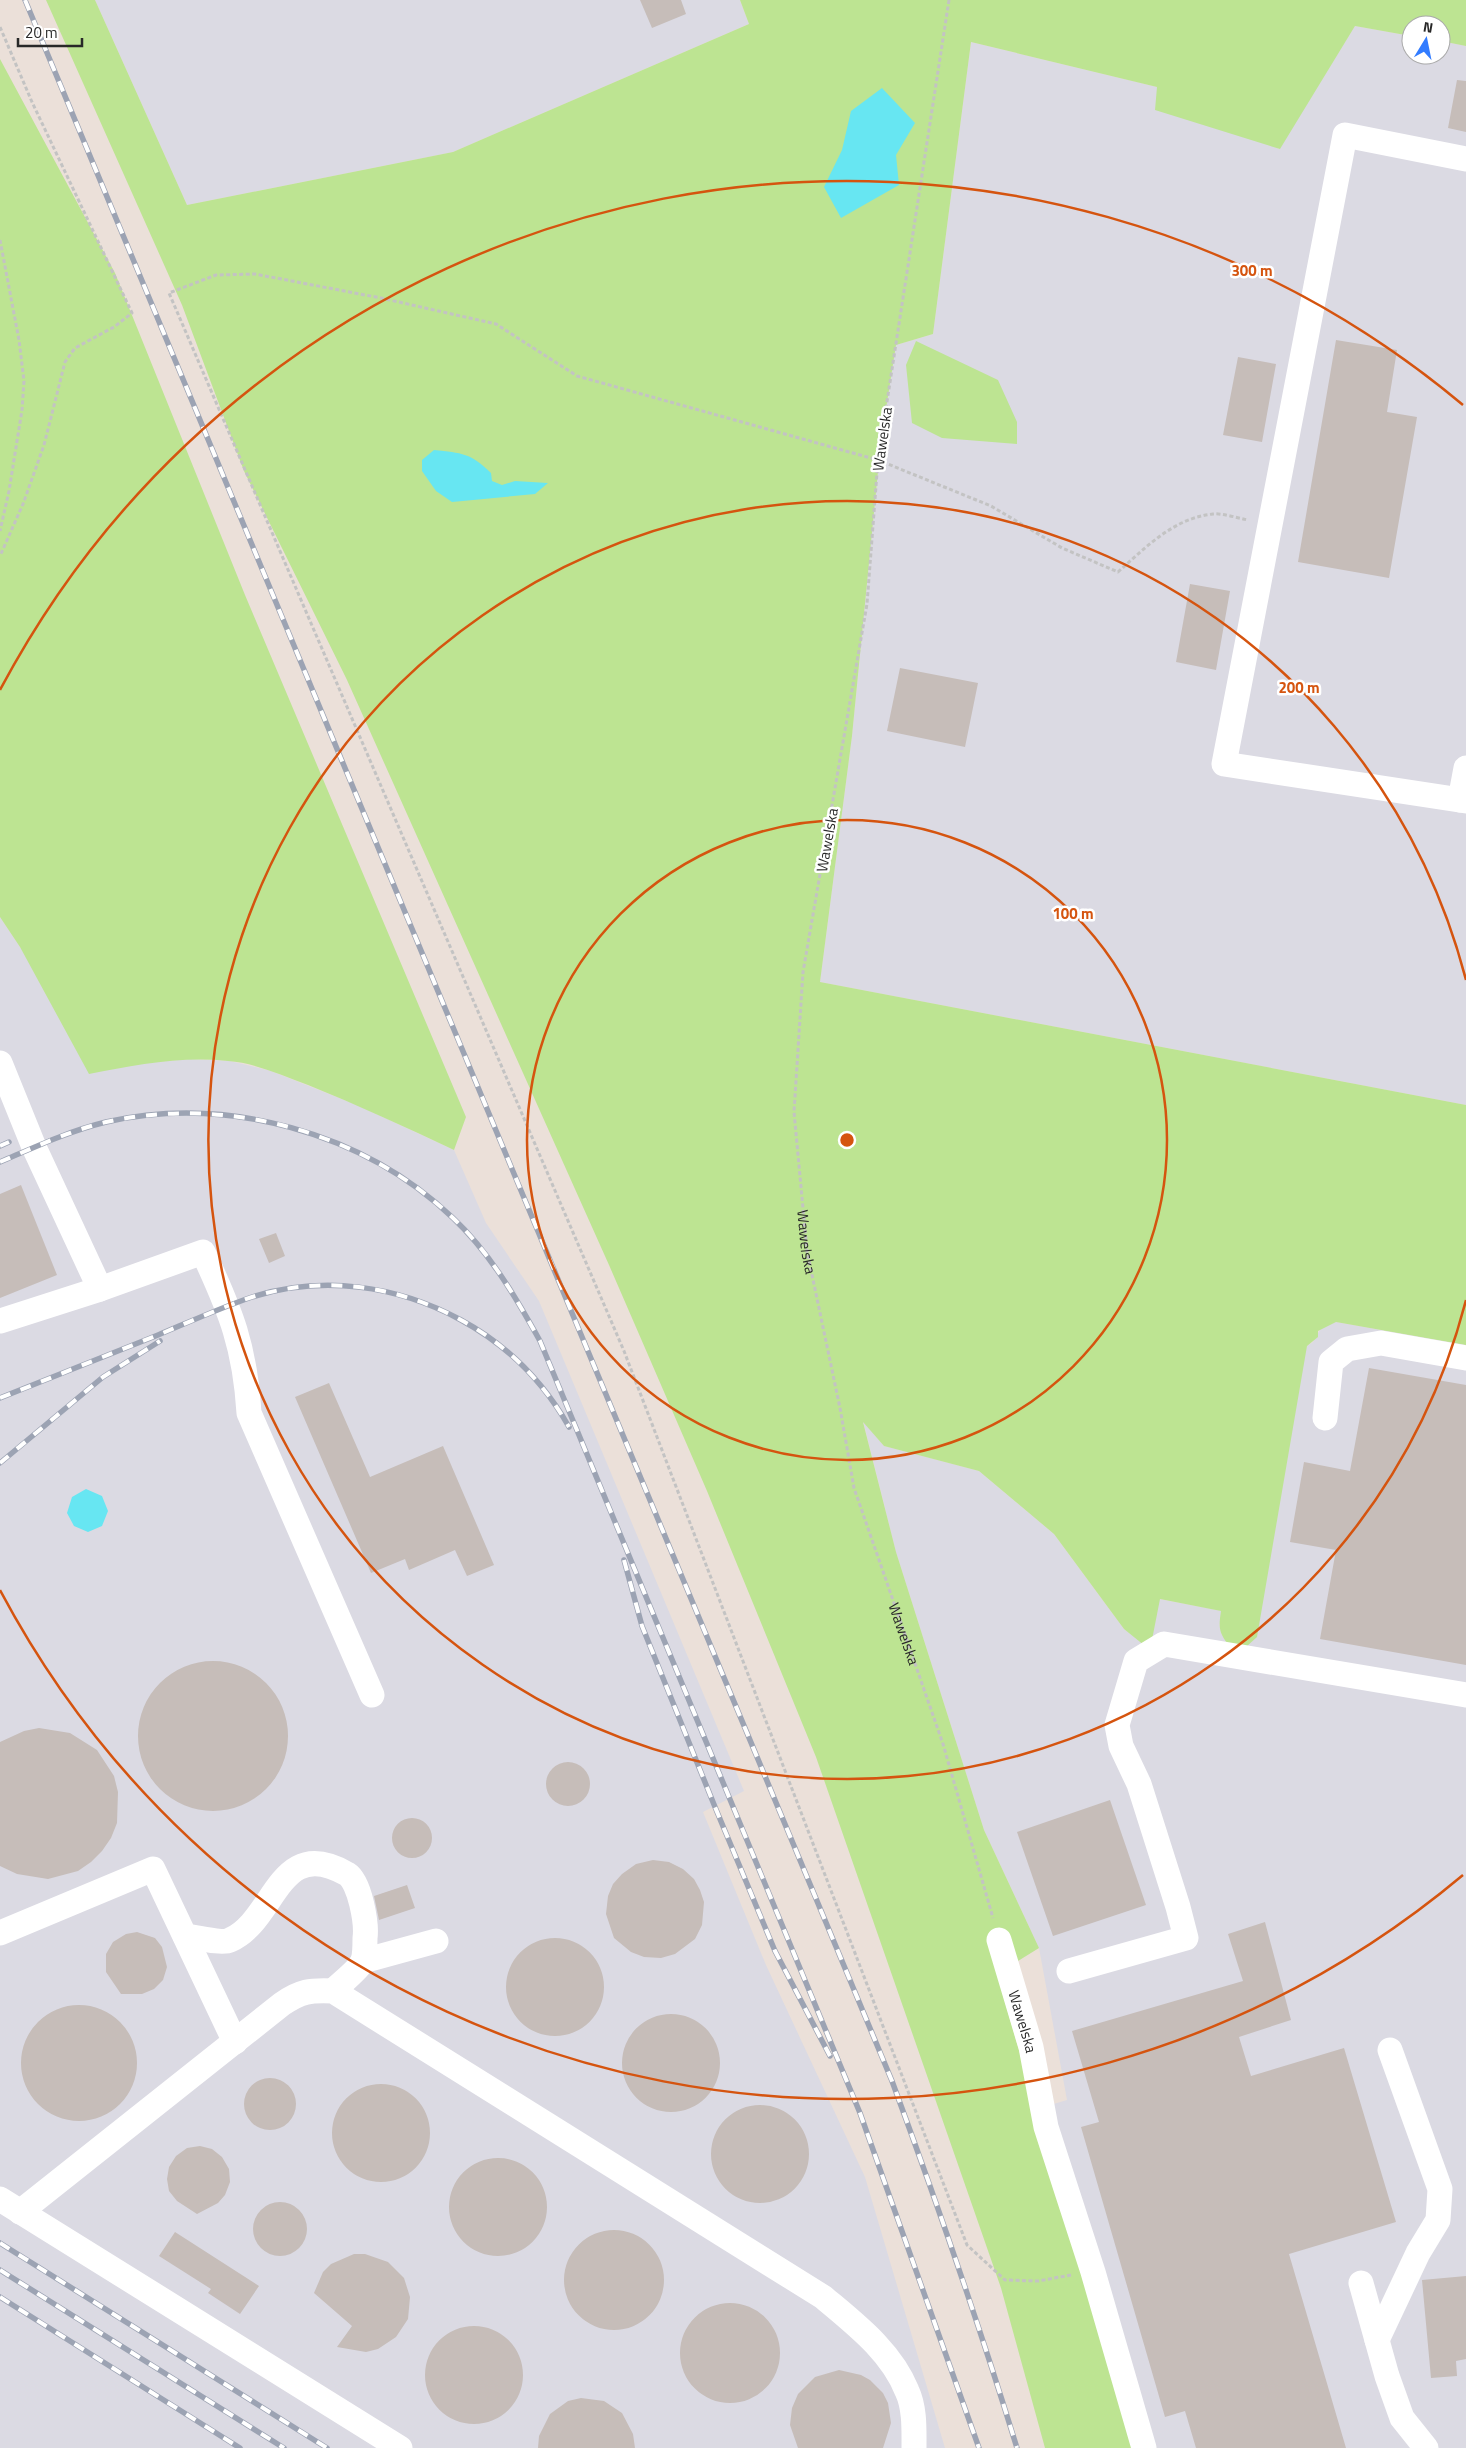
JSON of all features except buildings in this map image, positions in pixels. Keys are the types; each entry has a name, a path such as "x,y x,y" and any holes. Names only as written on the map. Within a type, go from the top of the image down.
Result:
{"lane":[{"path":"1466,159 1345,135 1224,764 1463,800 1466,768"},
{"path":"0,1063 34,1147 100,1289"},
{"path":"0,1321 100,1289 203,1252 228,1306 240,1345 246,1376 249,1413 372,1695"},
{"path":"1325,1418 1331,1362 1347,1349 1381,1344 1466,1358"},
{"path":"1069,1971 1186,1938 1178,1907 1138,1784 1121,1746 1117,1726 1136,1661 1164,1644 1466,1695"},
{"path":"185,1936 228,1941 248,1930 261,1914 272,1892 284,1878 296,1870 311,1864 334,1867 350,1876 361,1901 366,1931 363,1962"},
{"path":"0,1933 153,1868 235,2042"},
{"name":"Wawelska","path":"999,1940 1031,2048 1046,2127 1093,2272 1144,2448"},
{"path":"333,1991 363,1962 436,1941"},
{"path":"400,2448 10,2205 235,2042 299,1993 315,1990 333,1991 822,2297 857,2326 893,2363 908,2392 914,2423 914,2448"},
{"path":"1377,2340 1418,2252 1438,2220 1440,2188 1390,2050"},
{"path":"1361,2283 1387,2376 1402,2418 1426,2448"}],"path":[{"name":"Wawelska","path":"949,0 878,460 867,604 803,972 794,1112 807,1251 840,1408 854,1488 943,1744 999,1940"},
{"path":"0,27 32,102 132,313 114,327 75,348 65,362 44,445 23,504 0,556"},
{"path":"0,240 20,340 24,381 15,455 0,531"},
{"path":"1093,2272 1038,2281 1005,2280 968,2245 624,1351 169,293 216,275 255,274 381,298 496,324 576,376 878,460 991,506 1062,548 1118,572 1152,542 1183,521 1215,514 1270,525"}],"shaded area":[{"path":"95,0 740,0 749,24 453,152 187,205"},
{"path":"1355,26 1401,34 1401,65 1451,65 1451,43 1466,46 1466,1105 820,982 852,736 881,441 896,345 933,334 971,42 1157,87 1279,149"},
{"path":"0,917 20,947 143,1063 190,1059 230,1061 271,1071 357,1105 454,1150 486,1223 539,1301 744,1791 703,1812 766,1965 865,2177 945,2448 0,2448"},
{"path":"1336,1322 1466,1345 1466,2448 1150,2448 1047,2106 1067,2100 1039,1948 984,1830 896,1552 863,1421 884,1446 979,1471 1054,1534 1124,1629 1150,1649 1159,1599 1222,1611 1219,1628 1307,1346 1313,1342 1321,1328"}],"green space":[{"path":"46,0 95,0 187,205 453,152 749,24 740,0 1466,0 1466,46 1451,43 1451,15 1401,15 1401,34 1355,26 1280,149 1155,110 1157,87 971,42 933,334 896,345 881,441 852,736 820,982 1466,1105 1466,1345 1336,1322 1318,1331 1318,1337 1307,1346 1257,1637 1246,1647 1227,1643 1220,1628 1221,1611 1160,1599 1150,1650 1124,1629 1054,1534 979,1471 884,1446 863,1422 896,1552 984,1830 1039,1948 997,1974 1134,2448 1045,2448 1001,2288 816,1757 707,1491 609,1265 347,680 244,471 182,305"},
{"path":"0,59 115,273 245,595 466,1117 454,1150 326,1093 248,1064 210,1060 175,1061 89,1074 20,947 0,917"},
{"path":"916,341 998,380 1017,422 1017,444 942,438 912,423 906,365"}],"water":[{"path":"882,88 915,123 896,155 899,185 841,218 824,187 842,150 851,111"},
{"path":"434,450 459,453 478,461 491,473 492,481 502,485 515,481 548,483 535,494 452,502 436,491 422,471 422,460"},
{"path":"86,1489 102,1496 108,1511 102,1526 88,1532 74,1526 67,1513 72,1497"}],"railway":[{"path":"25,0 892,2081 957,2264 1017,2448"},
{"path":"0,1162 65,1135 106,1122 152,1115 199,1114 245,1118 291,1128 336,1143 378,1163 417,1188 453,1218 490,1260 540,1341 860,2113 979,2448"},
{"path":"0,1146 9,1142"},
{"path":"0,1398 252,1297 278,1290 332,1285 359,1287 411,1299 437,1308 478,1330 509,1353 536,1380 548,1394 569,1427"},
{"path":"0,1463 103,1377 160,1341"},
{"path":"624,1560 642,1626 715,1807 775,1951 830,2056"},
{"path":"0,2243 327,2448"},
{"path":"0,2270 284,2448"},
{"path":"0,2297 240,2448"}]}
